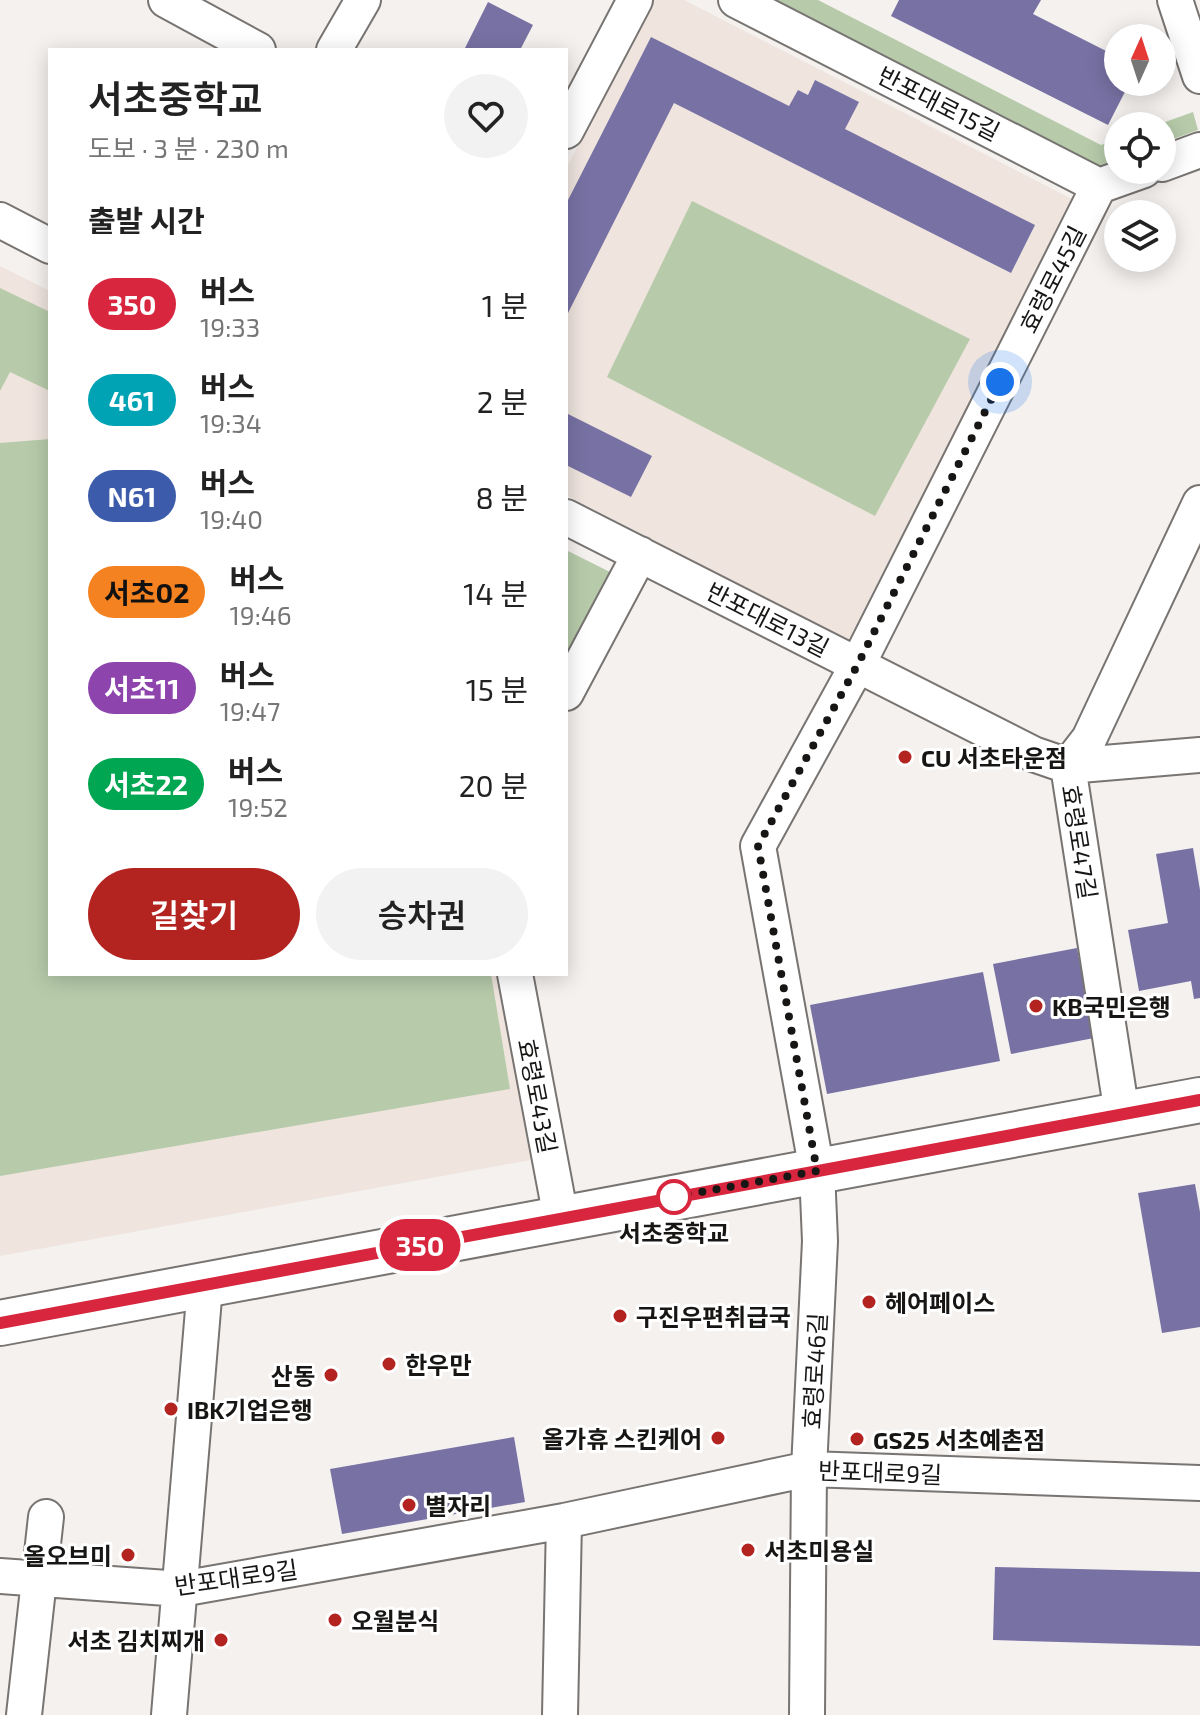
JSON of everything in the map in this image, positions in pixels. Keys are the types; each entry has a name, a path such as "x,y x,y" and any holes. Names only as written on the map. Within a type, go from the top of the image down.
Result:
{"main road":[{"path":"0,1323 1200,1100"}],"street":[{"path":"166,0 254,48"},
{"path":"335,48 363,0"},
{"path":"568,127 635,0"},
{"name":"반포대로15길","path":"736,0 1099,186"},
{"path":"1175,0 1200,76"},
{"path":"1176,159 1200,150"},
{"path":"1099,186 1105,184"},
{"name":"효령로45길","path":"817,1171 758,846 858,664 1099,186"},
{"path":"0,220 48,245"},
{"name":"효령로47길","path":"1122,1114 1068,766 1089,739 1200,503"},
{"name":"반포대로13길","path":"568,518 1033,754 1068,766 1200,755"},
{"path":"568,689 640,554"},
{"name":"효령로43길","path":"515,976 561,1218"},
{"name":"효령로46길","path":"807,1715 809,1469 820,1241 817,1171"},
{"path":"169,1715 205,1286"},
{"name":"반포대로9길","path":"0,1576 181,1589 564,1521 809,1469 1200,1483"},
{"path":"24,1715 46,1517"},
{"path":"560,1715 564,1521"}],"shaded area":[{"path":"653,0 684,0 1076,201 849,641 568,496 568,165"},
{"path":"0,266 48,290 48,976 498,976 531,1160 0,1256"}],"green space":[{"path":"768,0 818,0 1104,144 1104,164 1093,168"},
{"path":"1193,112 1198,130 1176,138 1176,118"},
{"path":"692,201 970,339 875,516 607,377"},
{"path":"0,288 48,311 48,390 10,372 0,391"},
{"path":"48,439 48,976 491,976 510,1089 0,1176 0,443"},
{"path":"568,551 618,576 568,670"}],"building":[{"path":"899,0 1041,0 1033,14 1104,50 1104,96 1123,96 1115,112 1104,112 1104,123 891,16"},
{"path":"488,2 533,25 521,48 465,48"},
{"path":"651,37 789,106 798,90 808,95 815,80 859,102 845,129 1035,225 1011,273 674,103 568,313 568,200"},
{"path":"568,414 652,456 631,497 568,466"},
{"path":"1193,848 1200,890 1200,998 1194,999 1191,981 1139,991 1128,930 1168,923 1156,854"},
{"path":"1077,948 1094,1038 1011,1054 993,964"},
{"path":"983,972 1000,1061 827,1094 810,1005"},
{"path":"1195,1184 1200,1212 1200,1327 1162,1333 1138,1193"},
{"path":"514,1437 525,1502 342,1534 330,1469"},
{"path":"995,1567 1200,1572 1200,1646 993,1640"}],"bus line":[{"name":"350","path":"0,1323 1200,1100"}],"place":[{"name":"CU 서초타운점","path":"905,757"},
{"name":"KB국민은행","path":"1036,1006"},
{"name":"서초중학교","path":"674,1197"},
{"name":"헤어페이스","path":"869,1302"},
{"name":"구진우편취급국","path":"620,1316"},
{"name":"한우만","path":"389,1364"},
{"name":"산동","path":"331,1375"},
{"name":"IBK기업은행","path":"171,1409"},
{"name":"올가휴 스킨케어","path":"718,1438"},
{"name":"GS25 서초예촌점","path":"857,1439"},
{"name":"별자리","path":"409,1505"},
{"name":"서초미용실","path":"748,1550"},
{"name":"올오브미","path":"128,1555"},
{"name":"오월분식","path":"335,1620"},
{"name":"서초 김치찌개","path":"221,1640"}],"route":[{"path":"674,1197 817,1171 758,846 858,664 1000,382"}]}
